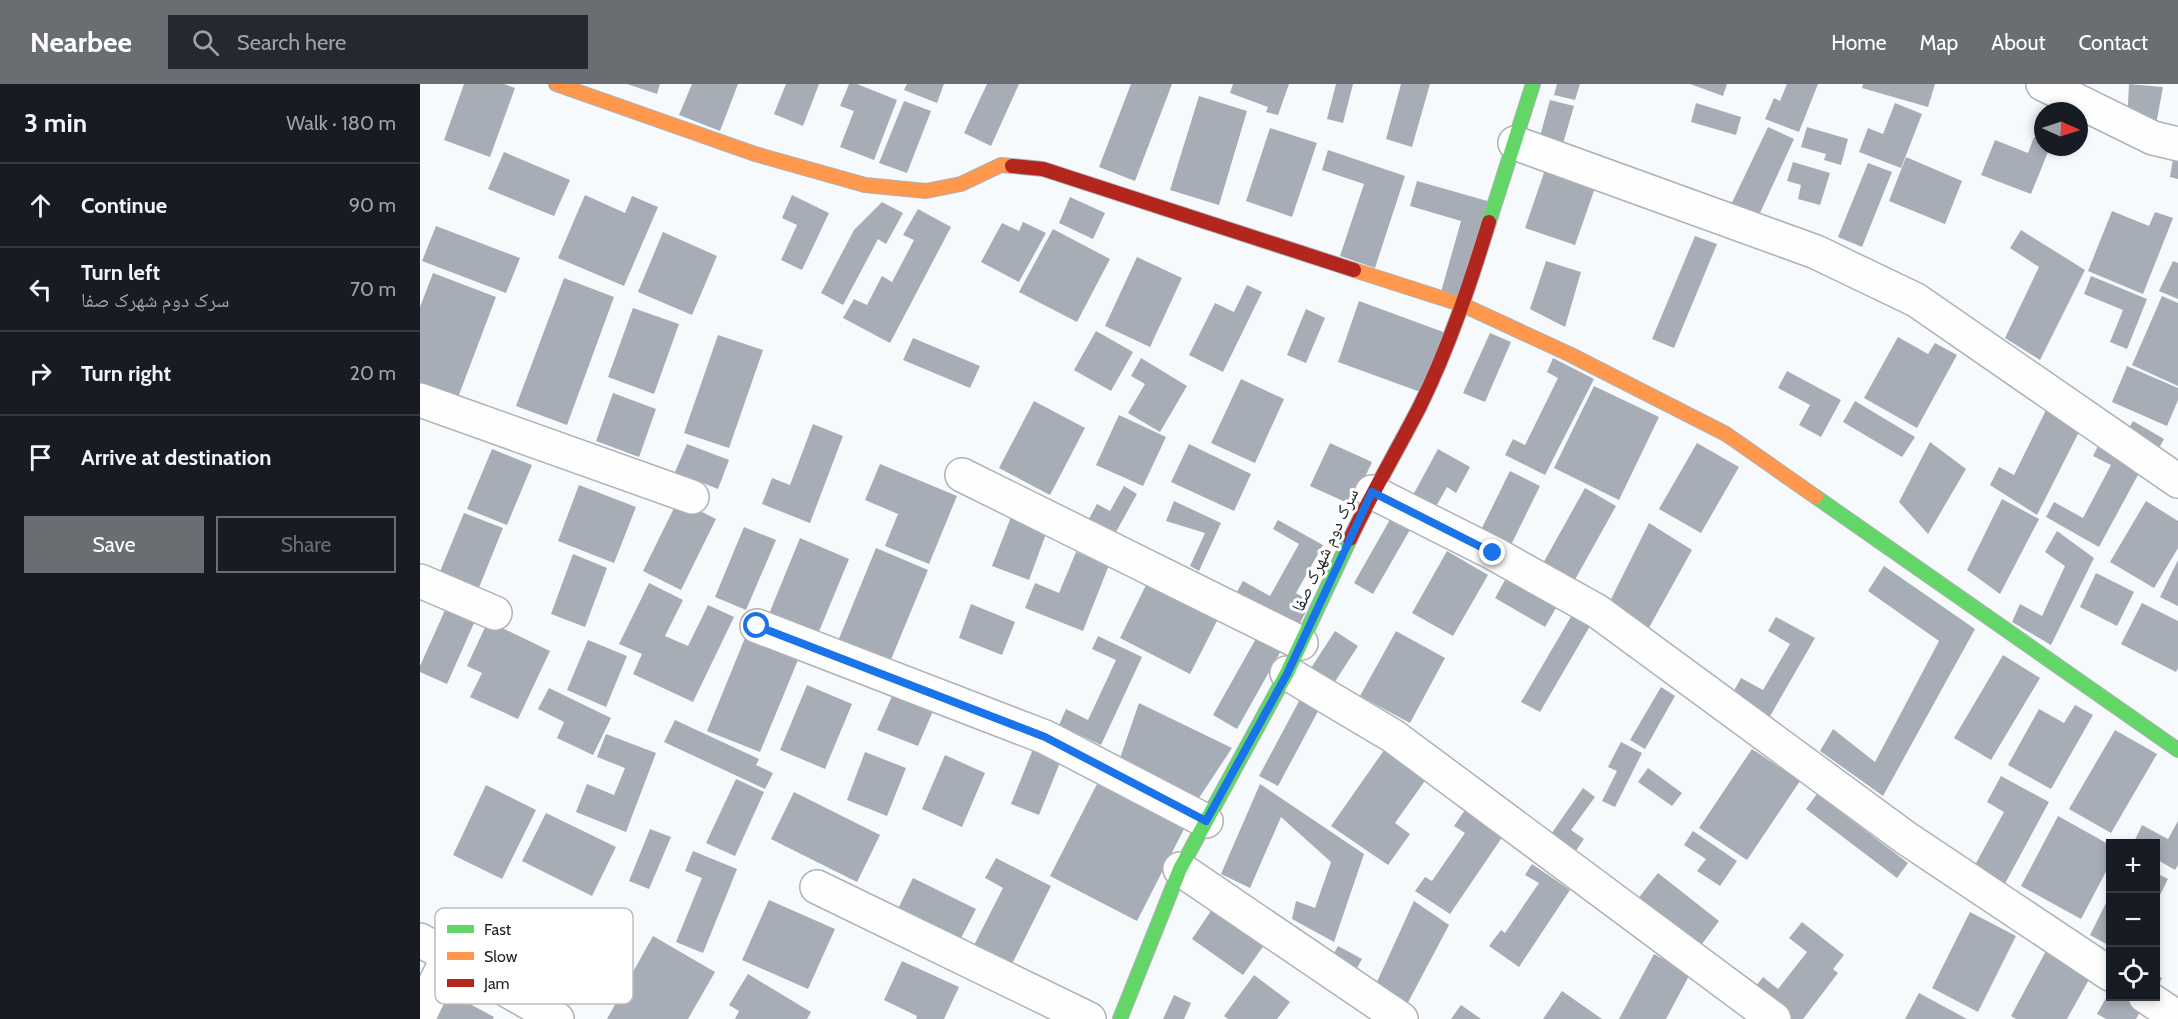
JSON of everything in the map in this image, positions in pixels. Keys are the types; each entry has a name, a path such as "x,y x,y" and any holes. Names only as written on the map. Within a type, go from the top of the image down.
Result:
{"street":[{"path":"556,84 755,154 865,185 926,191 961,184 1000,165 1043,169 1462,305 1569,354 1726,434 2178,750"},
{"name":"سرک دوم شهرک صفا","path":"1120,1019 1180,869 1287,674 1372,492 1420,405 1462,305 1533,84"},
{"path":"2043,84 2153,138 2178,144"},
{"path":"1515,143 1816,252 1916,300 2178,481"},
{"path":"420,400 692,497"},
{"path":"962,475 1301,643"},
{"path":"1372,492 1493,553 1598,611 1906,838 2106,971"},
{"path":"420,581 495,613"},
{"path":"757,626 1045,737 1206,821"},
{"path":"1287,674 1393,736 1774,1019"},
{"path":"1180,869 1401,1019"},
{"path":"817,887 1089,1019"},
{"path":"420,940 435,949"},
{"path":"420,1015 435,984"},
{"path":"2152,1001 2178,1018"},
{"path":"531,1004 557,1019"}],"building":[{"path":"464,84 504,84 515,88 490,157 444,140"},
{"path":"627,84 660,84 657,94"},
{"path":"692,84 738,84 720,131 679,115"},
{"path":"786,84 819,84 803,126 774,114"},
{"path":"849,84 857,84 897,100 874,160 840,147 854,111 840,106"},
{"path":"907,84 944,84 937,103 904,90"},
{"path":"987,84 1019,84 991,146 964,133"},
{"path":"1131,84 1172,84 1135,181 1099,167"},
{"path":"1233,84 1289,84 1278,115 1266,112 1268,107 1230,93"},
{"path":"1336,84 1353,84 1343,123 1327,119"},
{"path":"1401,84 1430,84 1412,147 1386,139"},
{"path":"1557,84 1580,84 1575,100 1554,95"},
{"path":"1690,84 1727,84 1723,96"},
{"path":"1787,84 1818,84 1799,132 1765,119 1774,98 1780,101"},
{"path":"1863,84 1935,84 1928,107 1862,88"},
{"path":"2129,84 2163,87 2155,130 2127,123"},
{"path":"1199,96 1247,111 1219,205 1170,190"},
{"path":"1550,100 1574,106 1560,154 1537,147"},
{"path":"904,101 931,111 907,173 879,163"},
{"path":"1696,103 1741,117 1736,135 1691,122"},
{"path":"1895,103 1922,114 1901,168 1859,152 1868,128 1883,134"},
{"path":"1768,127 1794,139 1754,226 1727,213"},
{"path":"1807,127 1848,139 1841,165 1824,160 1826,154 1801,147"},
{"path":"1270,128 1317,143 1292,217 1246,201"},
{"path":"2034,137 2034,156 2046,156 2031,194 1981,175 1995,140 2028,153"},
{"path":"1328,150 1405,176 1375,268 1340,256 1364,184 1322,170"},
{"path":"504,152 570,180 554,216 488,189"},
{"path":"1906,157 1962,181 1945,224 1889,201"},
{"path":"2173,159 2178,160 2178,179 2170,177"},
{"path":"1793,162 1830,173 1820,205 1798,199 1801,185 1787,181"},
{"path":"1868,163 1892,172 1862,247 1838,237"},
{"path":"1546,167 1596,185 1575,245 1525,228"},
{"path":"1417,181 1491,202 1463,299 1441,292 1461,221 1410,206"},
{"path":"585,195 625,213 632,196 658,207 624,286 558,258"},
{"path":"792,195 829,213 802,270 781,260 797,225 782,218"},
{"path":"1070,197 1105,213 1093,239 1059,223"},
{"path":"882,202 903,213 886,244 878,239 843,305 821,293 854,230"},
{"path":"918,209 951,227 890,343 843,318 854,299 867,305 882,276 892,282 914,240 903,235"},
{"path":"2112,211 2149,226 2155,212 2173,218 2143,294 2088,271"},
{"path":"1023,222 1046,233 1019,282 981,262 1002,223 1019,231"},
{"path":"436,226 520,258 506,293 422,261"},
{"path":"1053,229 1110,259 1077,322 1019,292"},
{"path":"2021,230 2085,270 2040,360 2005,338 2039,267 2010,248"},
{"path":"663,232 717,256 692,315 638,292"},
{"path":"1695,236 1717,244 1674,348 1652,339"},
{"path":"1137,257 1182,278 1150,347 1105,326"},
{"path":"1546,261 1581,272 1565,327 1530,309"},
{"path":"2173,261 2178,263 2178,299 2159,291"},
{"path":"433,273 496,297 457,400 420,386 420,307"},
{"path":"2091,276 2147,299 2127,349 2110,342 2123,310 2084,294"},
{"path":"564,278 614,297 567,425 516,406"},
{"path":"1247,285 1262,292 1223,372 1189,355 1215,303 1234,312"},
{"path":"2162,296 2178,303 2178,386 2132,365"},
{"path":"1359,301 1446,333 1423,393 1338,362"},
{"path":"633,308 679,324 654,394 608,377"},
{"path":"1306,309 1325,318 1306,363 1287,355"},
{"path":"1096,331 1133,352 1111,391 1074,370"},
{"path":"1490,333 1511,342 1485,402 1463,393"},
{"path":"718,335 763,350 729,448 684,433"},
{"path":"1898,337 1928,354 1935,343 1957,355 1917,428 1864,398"},
{"path":"913,338 980,366 970,388 903,360"},
{"path":"1141,358 1187,386 1160,432 1128,413 1145,384 1131,376"},
{"path":"1553,358 1594,379 1545,475 1505,455 1513,439 1525,445 1558,378 1547,372"},
{"path":"2127,366 2178,388 2178,400 2167,426 2112,402"},
{"path":"1787,371 1841,400 1821,437 1799,425 1810,405 1778,388"},
{"path":"1241,379 1284,399 1255,463 1211,443"},
{"path":"1594,386 1659,417 1619,500 1554,468"},
{"path":"613,393 656,409 639,457 596,441"},
{"path":"1034,401 1085,428 1050,495 999,468"},
{"path":"1855,401 1915,437 1902,457 1843,422"},
{"path":"2046,410 2081,428 2037,515 1990,485 1999,467 2014,475"},
{"path":"1119,415 1166,437 1143,486 1096,465"},
{"path":"2133,421 2164,439 2158,450 2127,432"},
{"path":"813,424 843,436 810,523 762,504 772,478 790,485"},
{"path":"2102,438 2145,462 2099,547 2046,517 2054,502 2083,518 2111,465 2093,456"},
{"path":"1930,442 1966,469 1928,534 1899,502"},
{"path":"1330,443 1372,462 1352,505 1310,486"},
{"path":"1697,443 1739,467 1701,533 1659,509"},
{"path":"687,444 729,460 718,489 675,472"},
{"path":"1189,444 1251,474 1234,511 1171,482"},
{"path":"492,449 532,465 507,525 467,509"},
{"path":"1438,449 1470,467 1456,493 1447,487 1434,510 1412,497"},
{"path":"880,464 957,496 929,564 885,546 898,514 865,500"},
{"path":"1510,471 1540,486 1508,551 1478,536"},
{"path":"579,485 636,507 614,563 558,541"},
{"path":"1124,486 1137,494 1111,541 1085,526 1097,504 1110,511"},
{"path":"1585,488 1616,506 1572,585 1541,567"},
{"path":"2002,499 2039,519 2000,594 1967,570"},
{"path":"678,500 716,519 681,590 643,571"},
{"path":"1174,501 1221,523 1199,571 1190,566 1205,533 1166,521"},
{"path":"2146,501 2178,521 2178,548 2154,588 2110,562"},
{"path":"464,513 503,528 478,590 439,574"},
{"path":"1392,516 1411,528 1373,594 1354,583"},
{"path":"1011,517 1047,531 1029,580 992,566"},
{"path":"1278,520 1323,545 1296,593 1311,602 1296,631 1234,597 1243,581 1270,596 1299,544 1273,529"},
{"path":"1649,523 1692,550 1646,633 1608,605"},
{"path":"744,527 776,540 746,610 715,597"},
{"path":"2057,531 2094,558 2051,645 2012,622 2020,604 2042,616 2065,566 2045,552"},
{"path":"800,538 849,559 818,634 769,614"},
{"path":"876,548 928,570 890,662 838,641"},
{"path":"1447,551 1488,575 1453,636 1412,613"},
{"path":"1076,552 1109,565 1083,631 1025,608 1035,583 1059,593"},
{"path":"573,554 607,568 585,627 551,614"},
{"path":"2178,560 2178,606 2160,597"},
{"path":"1884,566 1975,629 1883,796 1820,751 1833,729 1875,762 1939,641 1868,591"},
{"path":"1510,571 1560,601 1545,627 1495,598"},
{"path":"2096,573 2134,592 2117,626 2080,607"},
{"path":"1149,579 1220,615 1190,674 1120,638"},
{"path":"649,583 683,600 665,636 688,646 708,605 734,617 693,702 633,674 642,654 619,644"},
{"path":"2142,603 2178,621 2178,668 2176,672 2121,644"},
{"path":"971,604 1015,622 1002,655 959,638"},
{"path":"446,608 475,621 447,684 420,672 420,666"},
{"path":"1572,615 1590,626 1540,712 1521,702"},
{"path":"1776,617 1815,638 1769,718 1731,696 1741,678 1763,690 1790,644 1768,631"},
{"path":"488,621 550,651 518,719 470,697 482,673 467,666"},
{"path":"1335,631 1358,646 1334,683 1311,668"},
{"path":"1396,631 1445,658 1410,723 1360,696"},
{"path":"1258,635 1282,649 1237,729 1213,715"},
{"path":"1098,636 1142,657 1101,745 1059,725 1066,709 1088,720 1116,660 1092,649"},
{"path":"745,638 798,660 760,752 707,731"},
{"path":"588,640 627,656 606,707 567,690"},
{"path":"2003,655 2040,678 1991,760 1954,738"},
{"path":"807,685 852,704 825,769 780,750"},
{"path":"1661,687 1675,696 1645,749 1630,740"},
{"path":"549,688 611,718 593,755 557,738 564,722 538,709"},
{"path":"1305,690 1324,700 1278,786 1259,776"},
{"path":"893,694 933,711 918,746 877,730"},
{"path":"1139,703 1232,748 1197,801 1119,761"},
{"path":"2075,705 2093,715 2051,789 2008,765 2039,709 2064,723"},
{"path":"675,720 759,759 756,765 773,773 765,789 664,742"},
{"path":"2115,730 2157,754 2111,833 2069,809"},
{"path":"606,734 656,753 626,832 576,812 587,784 614,795 625,768 597,757"},
{"path":"1621,742 1642,753 1615,807 1602,801 1617,771 1608,767"},
{"path":"1387,746 1429,775 1395,823 1410,834 1388,865 1331,826"},
{"path":"1033,749 1061,760 1039,815 1011,804"},
{"path":"1752,749 1800,781 1747,860 1699,828"},
{"path":"865,752 906,768 887,816 847,800"},
{"path":"945,755 985,773 962,827 922,809"},
{"path":"1648,768 1682,793 1672,806 1638,782"},
{"path":"2001,776 2049,802 2001,891 1970,874 2004,812 1987,802"},
{"path":"736,779 764,792 735,856 706,843"},
{"path":"1097,784 1184,829 1137,921 1050,876"},
{"path":"1260,784 1364,854 1334,942 1292,919 1296,901 1315,908 1331,862 1281,817 1250,888 1221,874"},
{"path":"486,785 536,810 502,879 453,855"},
{"path":"1583,788 1595,797 1571,830 1584,839 1575,852 1547,840"},
{"path":"794,792 880,835 857,882 771,839"},
{"path":"1817,794 1908,863 1897,878 1806,809"},
{"path":"1465,810 1503,836 1450,914 1415,891 1425,877 1432,881 1465,833 1454,826"},
{"path":"546,813 616,847 592,896 522,861"},
{"path":"2058,816 2106,843 2106,872 2081,919 2021,886"},
{"path":"2178,821 2178,865 2175,870 2160,861 2160,839 2135,839 2142,825 2168,839"},
{"path":"650,829 671,837 649,889 629,881"},
{"path":"1693,831 1737,861 1720,886 1697,871 1706,859 1684,845"},
{"path":"693,851 737,869 703,953 676,942 702,878 685,871"},
{"path":"996,858 1051,886 1010,968 972,949 1003,888 985,878"},
{"path":"1532,864 1570,890 1519,967 1489,946 1501,930 1505,933 1539,883 1525,875"},
{"path":"1658,873 1719,921 1699,948 1637,900"},
{"path":"2160,875 2168,879 2160,895"},
{"path":"913,878 976,909 956,948 894,917"},
{"path":"769,900 835,929 808,989 742,960"},
{"path":"1414,901 1449,925 1405,1008 1376,984"},
{"path":"1217,902 1269,938 1243,975 1192,939"},
{"path":"2106,903 2106,944 2090,935"},
{"path":"1970,912 2016,936 1978,1012 1932,988"},
{"path":"1802,922 1844,955 1833,969 1838,973 1803,1019 1782,1019 1750,994 1763,977 1778,989 1807,952 1789,938"},
{"path":"653,936 715,972 688,1019 607,1019 615,1004 633,1004 633,972"},
{"path":"1338,946 1362,959 1356,970 1332,957"},
{"path":"2046,951 2091,976 2067,1019 2016,1019 2011,1016"},
{"path":"1654,954 1690,974 1666,1019 1619,1019"},
{"path":"902,961 959,987 944,1019 916,1019 917,1016 884,1000"},
{"path":"748,974 811,1012 807,1019 735,1019 739,1011 729,1005"},
{"path":"1254,975 1290,1002 1277,1019 1228,1019 1224,1016"},
{"path":"1562,991 1602,1019 1543,1019"},
{"path":"1919,993 1967,1019 1905,1019"},
{"path":"1174,995 1191,1003 1184,1019 1163,1019"},
{"path":"2106,998 2106,1001 2133,1001 2143,1007 2136,1019 2106,1019 2097,1014"},
{"path":"436,1004 470,1004 494,1017 493,1019 428,1019"},
{"path":"1461,1005 1481,1019 1451,1019"}],"traffic: fast":[{"path":"1489,222 1533,84"},
{"path":"1816,497 2178,750"},
{"path":"1120,1019 1180,869 1287,673 1350,539"}],"traffic: slow":[{"path":"556,84 755,154 865,185 926,191 961,184 1001,165 1012,166"},
{"path":"1354,270 1463,305 1569,354 1726,434 1816,497"}],"traffic: jam":[{"path":"1012,166 1043,169 1354,270"},
{"path":"1350,539 1431,384 1458,315 1489,222"}],"route":[{"path":"757,626 1045,737 1206,821 1287,674 1372,492 1493,553"}]}
